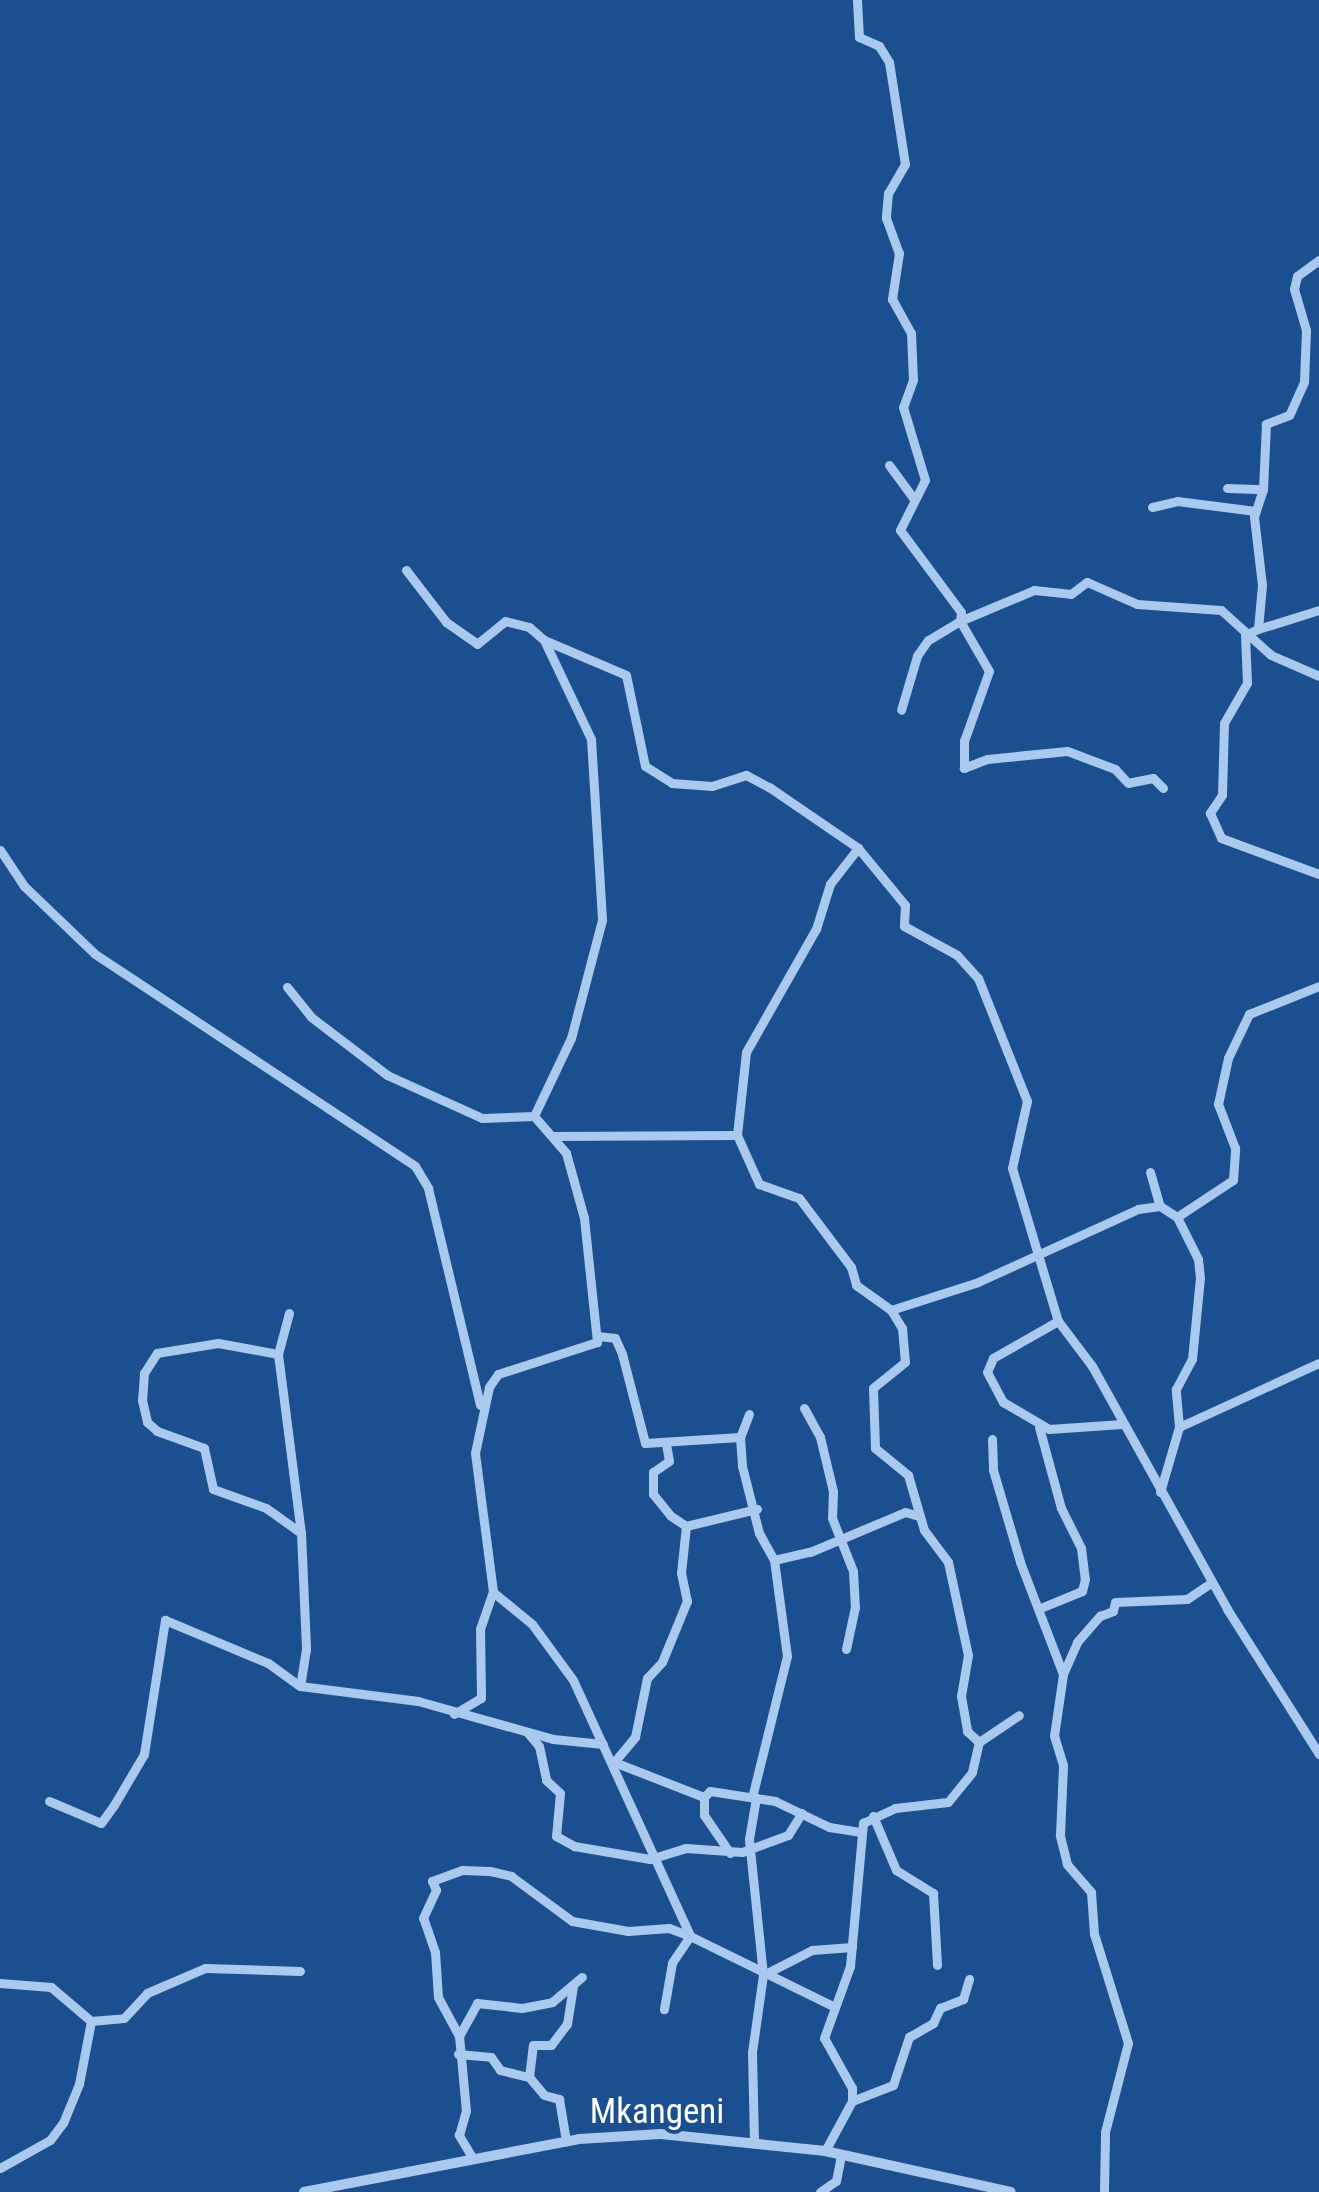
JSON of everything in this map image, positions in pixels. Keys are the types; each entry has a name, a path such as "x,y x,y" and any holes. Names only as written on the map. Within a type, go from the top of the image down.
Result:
{"street":[{"path":"856,0 860,37 880,46 889,62 904,164 890,185 886,211 900,253 892,300 911,332 913,380 902,407 925,480 900,530 946,589 989,671 964,740 964,768 987,759 1067,750 1115,769 1128,783 1153,778 1163,788"},
{"path":"1258,629 1262,585 1254,511 1263,489 1266,424 1290,415 1306,375 1296,276 1319,260"},
{"path":"888,465 914,499"},
{"path":"1227,488 1263,489"},
{"path":"1152,507 1177,502 1254,511"},
{"path":"406,570 446,622 477,644 505,621 528,627 544,640 626,674 645,766 658,776 712,786 750,775 858,848 905,906 904,926 957,955 988,1000 1027,1101 1012,1168 1058,1321 1092,1366 1212,1582 1319,1754"},
{"path":"901,710 928,640 960,621 1034,590 1071,594 1087,582 1137,604 1221,610 1245,635 1319,676"},
{"path":"1245,635 1319,610"},
{"path":"1245,635 1247,683 1224,722 1222,795 1210,813 1212,828 1221,838 1319,874"},
{"path":"534,1116 571,1038 602,920 591,740 544,640"},
{"path":"858,848 830,884 816,928 746,1052 737,1135 758,1184 799,1198 851,1268 856,1285 891,1310 902,1328 905,1362 874,1388 875,1448 908,1475 920,1518 951,1576 968,1655 961,1696 967,1732 979,1742"},
{"path":"0,850 24,886 94,954 415,1166 442,1239 482,1418"},
{"path":"1176,1217 1234,1180 1235,1148 1218,1104 1228,1058 1249,1014 1319,986"},
{"path":"288,988 311,1017 415,1092 482,1118 534,1116"},
{"path":"534,1116 566,1152 584,1218 587,1293 597,1336"},
{"path":"552,1136 737,1135"},
{"path":"1150,1172 1160,1206 1176,1217 1198,1258 1200,1278 1192,1359 1176,1389 1179,1427 1160,1492"},
{"path":"891,1310 1037,1256 1138,1209 1160,1206"},
{"path":"289,1313 278,1354 301,1533 306,1649 300,1686"},
{"path":"1058,1321 993,1358 987,1372 1003,1402 1038,1427 1122,1424"},
{"path":"454,1714 481,1698 480,1629 493,1592 475,1465 482,1418 498,1374 571,1355 597,1336 615,1338 645,1444 740,1437"},
{"path":"278,1354 218,1342 164,1350 144,1373 142,1400 147,1422 157,1432 204,1448 214,1489 266,1508 301,1533"},
{"path":"1179,1427 1319,1363"},
{"path":"804,1408 820,1437 834,1491 832,1518 843,1537 855,1608 846,1649"},
{"path":"749,1414 740,1437 759,1534 774,1560 787,1668 771,1706 754,1798 751,1850 763,1975 752,2052 754,2141"},
{"path":"1038,1427 1060,1508 1081,1548 1085,1579 1082,1590 1042,1607"},
{"path":"992,1439 1000,1495 1063,1674"},
{"path":"614,1762 635,1737 646,1678 662,1662 686,1600 686,1526 653,1494 653,1472 669,1461 666,1444"},
{"path":"686,1526 757,1510"},
{"path":"774,1560 905,1512 920,1518"},
{"path":"1104,2192 1106,2132 1128,2042 1094,1934 1092,1892 1067,1864 1060,1835 1063,1765 1054,1736 1063,1674 1077,1642 1100,1616 1114,1612 1116,1602 1188,1599 1212,1582"},
{"path":"493,1592 549,1643 614,1762 650,1860 676,1896 690,1936"},
{"path":"49,1801 91,1823 101,1823 114,1804 144,1754 165,1620 268,1663 300,1686 418,1701 526,1731 603,1744"},
{"path":"825,2151 852,2101 852,2088 824,2038 852,1948 860,1832 873,1816 948,1802 972,1772 979,1742 1018,1715"},
{"path":"526,1731 539,1746 546,1780 560,1793 556,1836 614,1856 650,1860 686,1848 730,1853 751,1850 788,1834 802,1813"},
{"path":"614,1762 704,1797"},
{"path":"730,1853 704,1815 704,1797 710,1791 754,1798 802,1813 829,1828 860,1832"},
{"path":"873,1816 896,1870 933,1894 937,1965"},
{"path":"460,2036 441,2007 423,1918 436,1890 432,1881 462,1870 511,1876 572,1921 628,1931 669,1928 833,2006"},
{"path":"664,2009 672,1963 690,1936"},
{"path":"763,1975 812,1950 852,1948"},
{"path":"0,1983 52,1987 91,2021 124,2018 148,1992 206,1968 300,1971"},
{"path":"472,2157 458,2135 466,2110 458,2054 460,2036 477,2003 522,2008 552,2002 582,1977"},
{"path":"852,2101 893,2085 909,2037 933,2023 940,2008 963,1999 969,1979"},
{"path":"529,2078 532,2045 551,2045 567,2024 573,1986"},
{"path":"0,2168 50,2140 62,2123 80,2084 91,2021"},
{"path":"458,2054 491,2057 500,2070 529,2078 564,2106 559,2127 566,2141"},
{"name":"Mkangeni","path":"304,2192 566,2141 682,2134 825,2151 1011,2192"},
{"path":"820,2192 836,2182 842,2154"}]}
